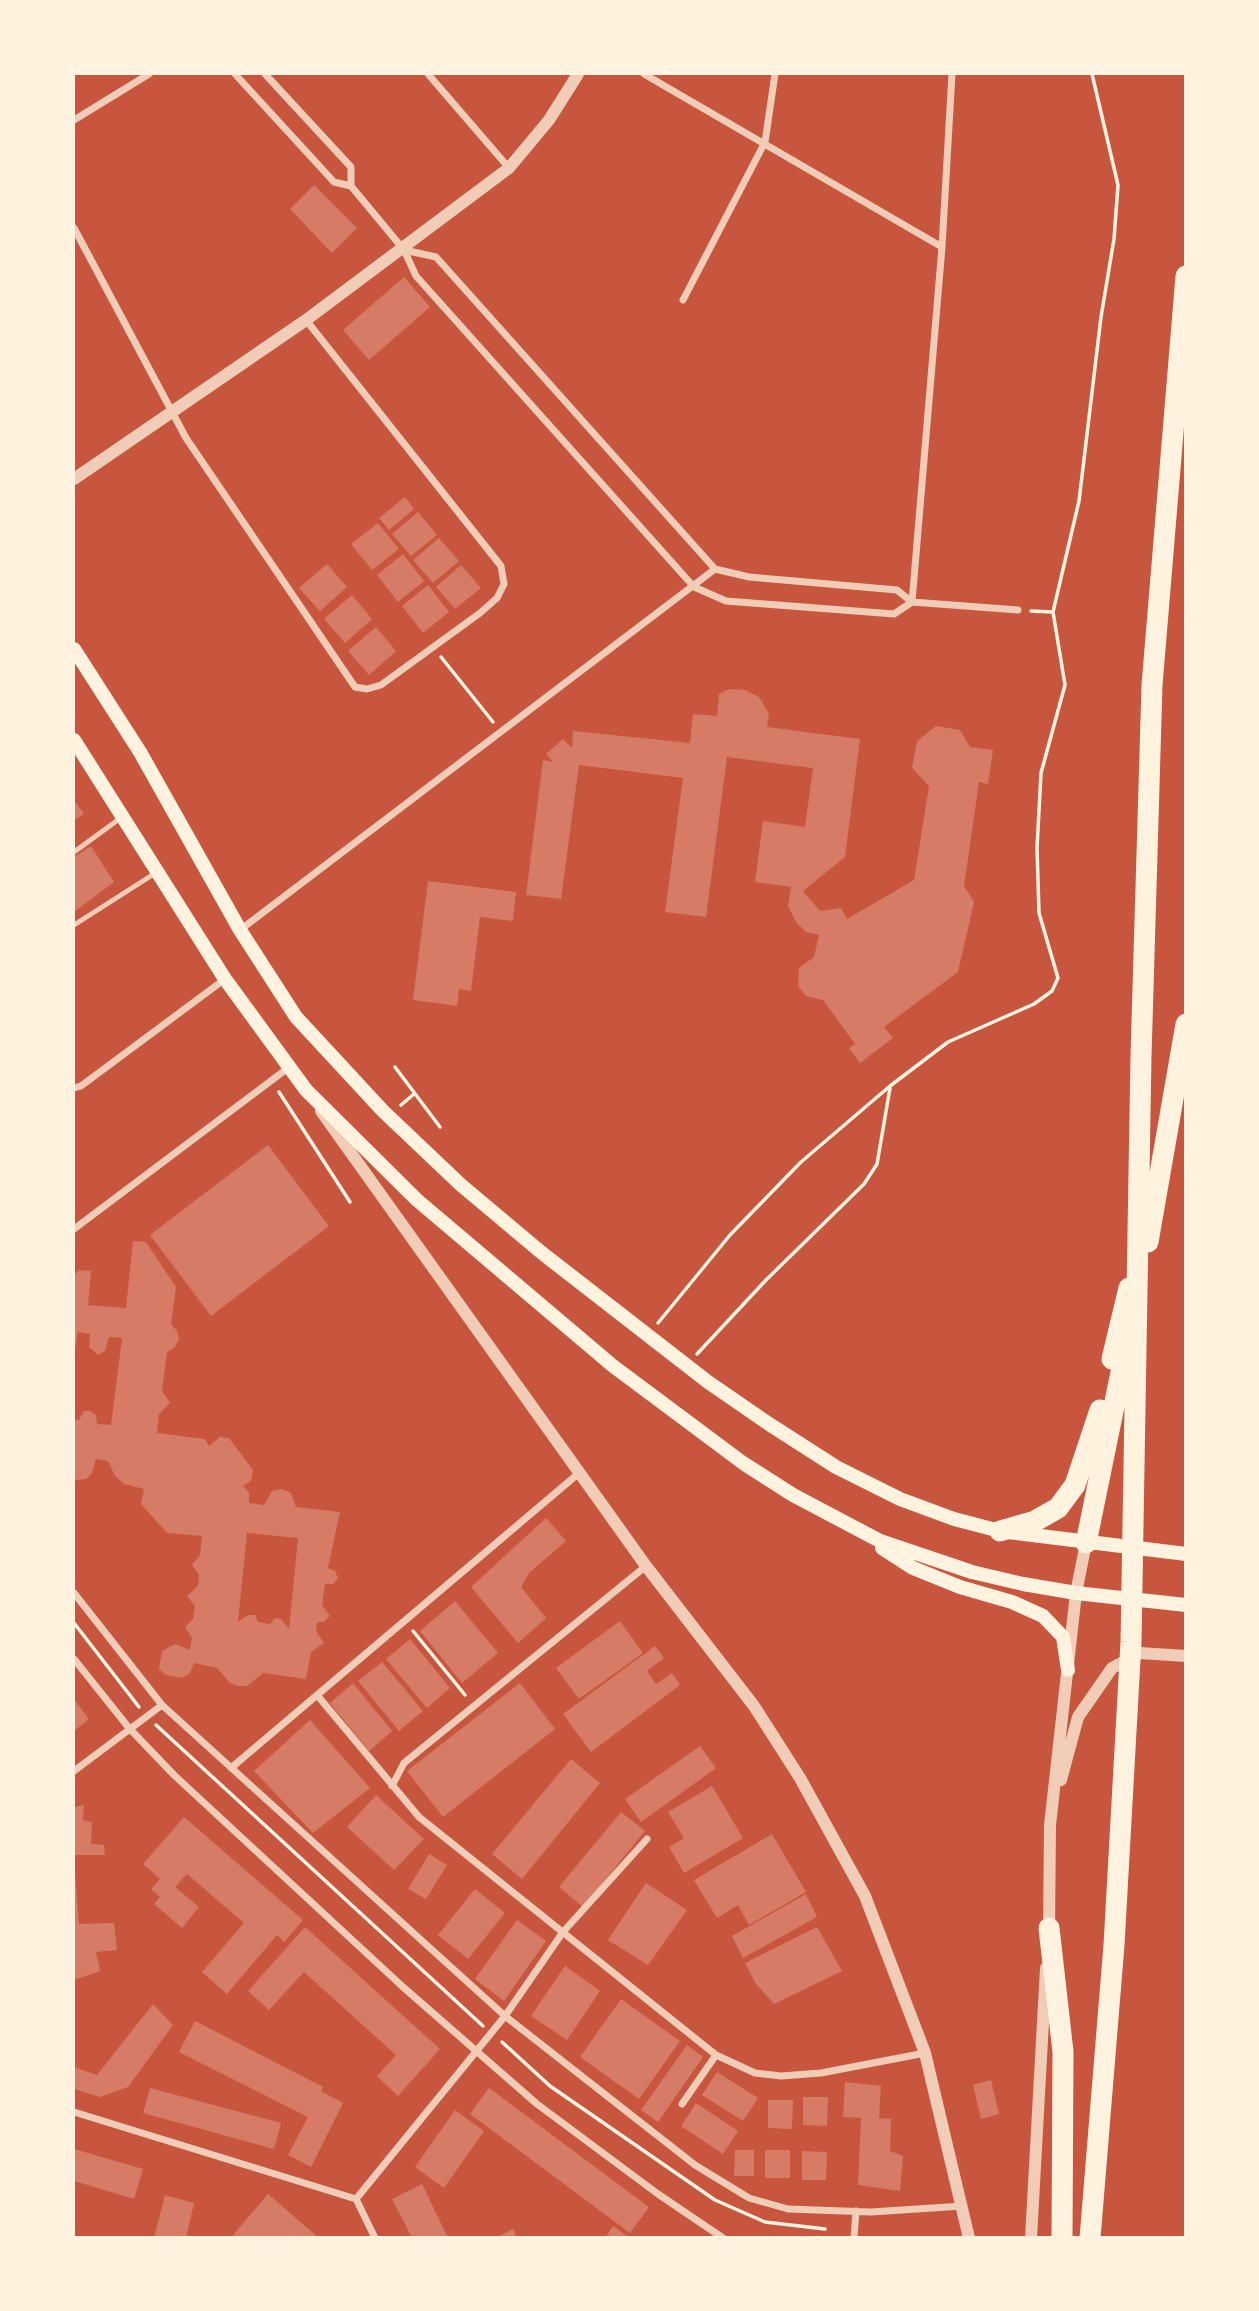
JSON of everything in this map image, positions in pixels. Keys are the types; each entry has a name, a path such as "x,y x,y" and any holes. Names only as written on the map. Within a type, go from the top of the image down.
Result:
{"highway":[{"path":"1090,2238 1114,1945 1131,1642 1141,1056 1152,685 1185,276"},
{"path":"1096,1544 1185,1024"},
{"path":"1000,1531 1035,1521 1058,1508 1075,1485 1094,1434 1138,1247 1156,1199"},
{"path":"1049,1928 1063,2052 1062,2238"}],"main road":[{"path":"74,649 140,752 240,930 296,1017 383,1111 461,1185 687,1366 836,1467 900,1499 954,1519 1000,1531 1185,1554"},
{"path":"74,740 225,979 288,1068 306,1090 417,1200 614,1366 743,1463 913,1568 960,1587 1012,1602 1043,1616 1063,1637 1068,1670"},
{"path":"845,1524 890,1545 972,1572 1076,1593 1185,1605"}],"street":[{"path":"74,120 149,74"},
{"path":"235,74 334,182 351,186 404,250 416,276 694,587 726,601 894,614 912,601 942,247 952,74"},
{"path":"265,74 351,167 351,186"},
{"path":"428,74 509,168"},
{"path":"74,480 404,250 509,168 549,120 578,74"},
{"path":"644,74 942,247"},
{"path":"683,300 765,142 775,74"},
{"path":"74,228 194,450 355,687 367,689 381,685 497,598 504,584 500,566 306,320"},
{"path":"404,250 436,257 715,569 749,577 897,590 912,601 1018,610"},
{"path":"240,930 715,569"},
{"path":"74,1088 81,1086 225,979"},
{"path":"74,1229 288,1068"},
{"path":"306,1090 646,1566 754,1706 800,1778 865,1896 925,2053 964,2206 969,2238"},
{"path":"231,1768 579,1473"},
{"path":"1031,2238 1049,1928 1050,1825 1076,1593 1096,1544"},
{"path":"392,1786 404,1763 646,1566"},
{"path":"74,1593 162,1705 505,2016 695,2165 749,2198 788,2209 856,2211 964,2206"},
{"path":"1050,1825 1078,1717 1112,1668 1140,1653 1185,1656"},
{"path":"74,1659 129,1728 261,1856 475,2050 537,2104 658,2194 723,2238"},
{"path":"317,1695 419,1817 716,2055 754,2073 781,2076 821,2073 925,2053"},
{"path":"74,1771 162,1705"},
{"path":"356,2199 505,2016 563,1932 647,1839"},
{"path":"682,2104 716,2055"},
{"path":"74,2112 356,2199 375,2238"},
{"path":"854,2238 856,2211"}],"lane":[{"path":"74,852 122,817"},
{"path":"74,925 158,872"}],"path":[{"path":"648,1336 730,1235 801,1161 890,1086 948,1042 1034,1004 1052,991 1058,978 1039,914 1037,848 1041,774 1065,685 1053,612 1079,501 1101,317 1114,239 1118,185 1092,74"},
{"path":"1018,610 1053,612"},
{"path":"433,647 501,733"},
{"path":"396,1067 440,1127"},
{"path":"687,1366 766,1280 864,1184 877,1164 890,1086"},
{"path":"307,1138 350,1202"},
{"path":"405,1621 473,1706"}],"building":[{"path":"314,185 357,228 332,253 290,209"},
{"path":"404,277 430,307 369,360 343,330"},
{"path":"405,497 414,509 389,530 379,518"},
{"path":"418,512 437,535 411,556 392,534"},
{"path":"378,523 399,549 372,570 351,544"},
{"path":"439,538 459,561 433,583 413,560"},
{"path":"403,554 424,581 398,602 377,575"},
{"path":"327,564 347,587 320,611 299,588"},
{"path":"461,565 481,588 455,609 436,587"},
{"path":"428,585 449,612 423,633 402,606"},
{"path":"352,595 372,619 345,643 324,619"},
{"path":"376,627 396,651 369,675 348,651"},
{"path":"729,689 745,690 759,697 769,714 767,727 860,739 845,857 803,891 820,911 841,908 847,919 914,880 929,786 912,768 917,741 936,726 960,730 970,747 993,750 988,784 979,782 964,886 974,902 958,972 884,1027 893,1038 860,1063 849,1048 855,1044 823,1000 806,996 798,986 799,968 814,957 819,935 806,932 796,922 788,906 791,887 755,882 763,821 805,827 813,768 727,757 706,917 665,912 683,778 579,765 561,899 526,895 543,760 553,762 546,754 563,739 572,748 573,731 690,743 693,714 717,716 719,694"},
{"path":"74,800 84,814 74,820"},
{"path":"91,846 114,882 74,912 74,857"},
{"path":"428,881 516,892 513,921 480,917 471,991 459,989 457,1006 413,1000"},
{"path":"268,1145 329,1226 211,1316 150,1235"},
{"path":"133,1241 146,1242 176,1287 171,1324 179,1339 174,1348 167,1352 162,1391 170,1403 159,1414 157,1433 205,1439 209,1446 220,1437 229,1438 253,1470 251,1481 243,1486 249,1492 249,1503 264,1505 272,1491 282,1489 291,1493 296,1507 340,1512 328,1568 335,1571 338,1578 333,1584 325,1584 322,1605 330,1616 323,1622 317,1622 316,1631 324,1643 311,1652 306,1679 263,1673 247,1686 239,1686 230,1683 217,1668 194,1663 190,1673 182,1678 166,1675 159,1669 162,1651 175,1644 190,1650 192,1638 185,1627 193,1619 195,1606 187,1596 198,1586 199,1575 192,1565 200,1555 202,1536 167,1533 141,1504 144,1489 124,1484 115,1476 108,1461 96,1459 92,1473 86,1479 74,1480 74,1420 79,1420 84,1411 90,1411 96,1415 97,1424 111,1425 122,1338 109,1337 105,1351 98,1355 89,1347 90,1334 78,1332 74,1355 74,1275 79,1270 91,1271 88,1305 126,1308","holes":["247,1533 298,1538 289,1629 281,1619 275,1618 270,1624 258,1622 255,1615 248,1615 238,1622"]},
{"path":"546,1518 566,1541 529,1573 521,1587 546,1618 518,1643 471,1587"},
{"path":"455,1601 498,1653 462,1683 420,1631"},
{"path":"620,1621 643,1653 579,1699 556,1668"},
{"path":"410,1639 450,1688 427,1708 386,1659"},
{"path":"655,1646 664,1658 647,1671 656,1684 672,1673 680,1685 591,1752 563,1714"},
{"path":"382,1662 423,1711 399,1731 358,1681"},
{"path":"353,1683 392,1731 369,1751 330,1703"},
{"path":"520,1683 555,1729 443,1817 407,1771"},
{"path":"74,1699 89,1719 74,1731"},
{"path":"310,1720 370,1788 313,1833 254,1771"},
{"path":"700,1746 716,1768 641,1822 625,1799"},
{"path":"571,1759 600,1783 522,1879 492,1854"},
{"path":"712,1786 743,1838 684,1873 669,1847 684,1838 668,1812"},
{"path":"376,1795 424,1839 394,1870 347,1827"},
{"path":"84,1805 83,1820 92,1822 91,1844 104,1845 105,1855 74,1855 74,1807"},
{"path":"621,1812 645,1831 583,1907 559,1887"},
{"path":"184,1817 303,1920 284,1942 277,1935 227,1994 202,1972 244,1923 187,1874 175,1887 199,1907 182,1928 154,1904 160,1897 151,1889 160,1879 143,1864"},
{"path":"772,1834 806,1892 749,1925 738,1905 717,1918 694,1880"},
{"path":"429,1854 447,1865 426,1899 408,1889"},
{"path":"74,1859 79,1924 114,1923 117,1950 96,1952 100,1971 74,1980"},
{"path":"646,1883 687,1910 648,1965 608,1940"},
{"path":"475,1889 505,1913 468,1959 438,1935"},
{"path":"806,1894 817,1917 743,1958 732,1936"},
{"path":"517,1920 546,1941 504,2001 475,1979"},
{"path":"305,1927 440,2049 398,2096 377,2076 396,2055 304,1972 269,2010 248,1991"},
{"path":"817,1927 842,1971 774,2004 756,1984 745,1963"},
{"path":"565,1966 600,1991 567,2040 531,2016"},
{"path":"621,1999 680,2041 639,2099 580,2057"},
{"path":"153,2004 173,2025 128,2087 100,2097 74,2089 74,2067 97,2075"},
{"path":"195,2021 323,2087 321,2091 343,2103 311,2167 288,2155 308,2117 179,2052"},
{"path":"687,2045 703,2057 658,2122 641,2110"},
{"path":"717,2072 758,2098 743,2121 702,2095"},
{"path":"991,2080 999,2114 981,2119 973,2085"},
{"path":"845,2082 881,2086 879,2118 891,2119 890,2151 903,2156 900,2191 858,2185 861,2118 843,2117"},
{"path":"150,2088 281,2123 274,2149 143,2113"},
{"path":"489,2088 649,2207 630,2233 470,2114"},
{"path":"803,2097 828,2097 827,2126 803,2125"},
{"path":"768,2100 793,2100 792,2129 768,2128"},
{"path":"696,2103 738,2131 723,2154 681,2126"},
{"path":"455,2110 484,2131 444,2188 415,2167"},
{"path":"74,2149 143,2169 134,2199 74,2181"},
{"path":"735,2150 754,2150 754,2176 734,2176"},
{"path":"765,2150 790,2150 790,2178 765,2178"},
{"path":"802,2151 827,2152 826,2180 802,2180"},
{"path":"422,2184 448,2238 412,2238 392,2199"},
{"path":"268,2194 319,2238 236,2238 233,2235"},
{"path":"165,2195 194,2203 186,2238 154,2238"},
{"path":"613,2226 630,2238 605,2238"},
{"path":"513,2229 517,2238 495,2238"}]}
